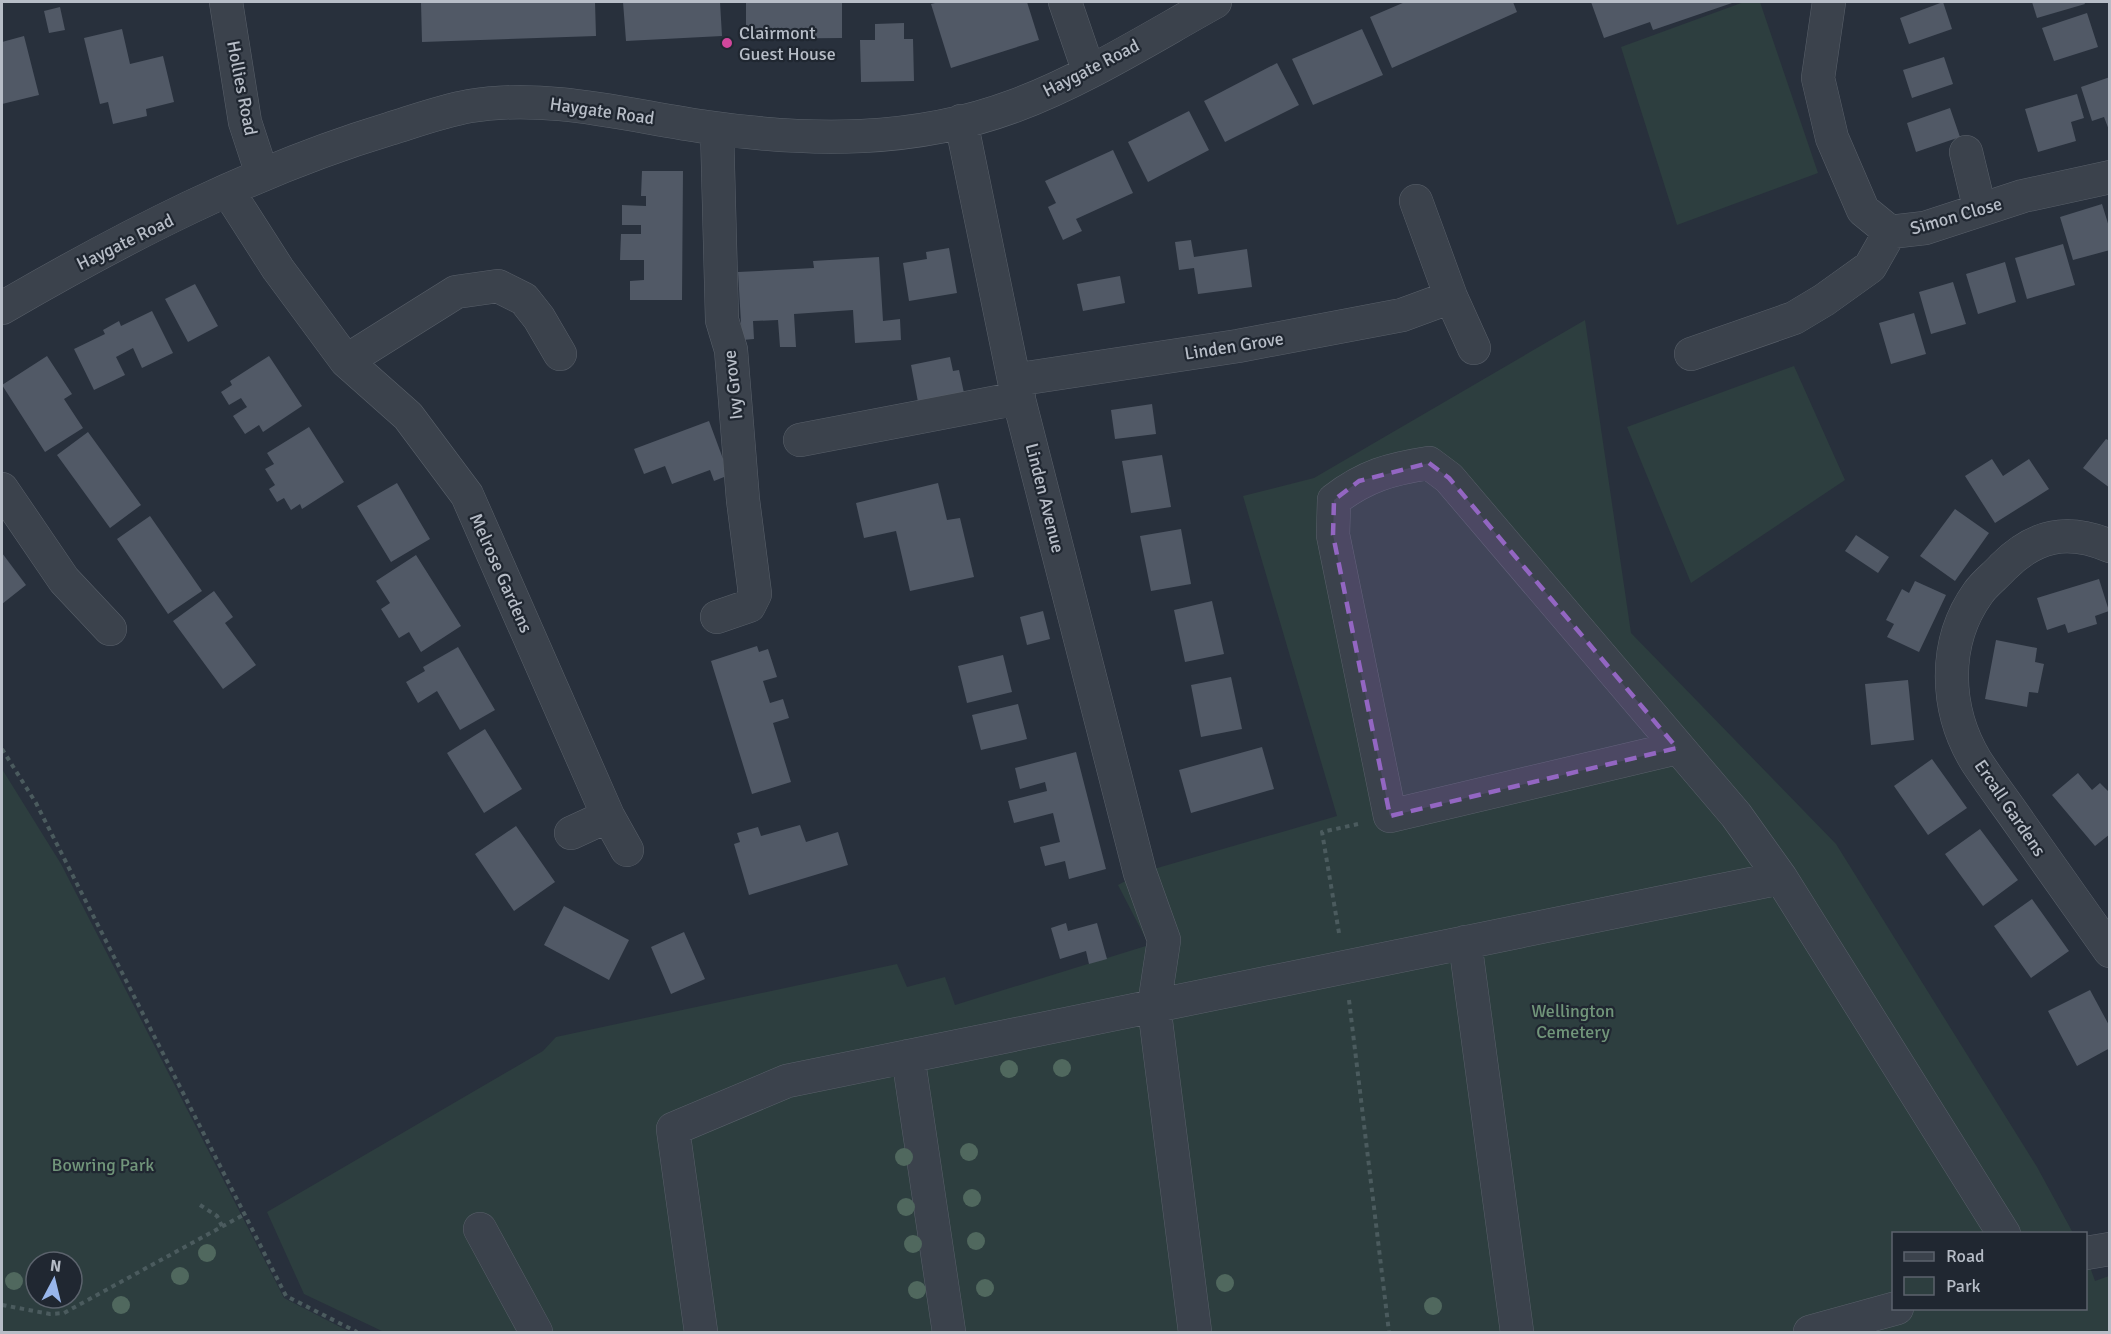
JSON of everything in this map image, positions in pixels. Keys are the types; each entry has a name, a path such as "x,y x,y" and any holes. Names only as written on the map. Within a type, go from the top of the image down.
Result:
{"street":[{"name":"Hollies Road","path":"226,2 245,122 262,174"},
{"path":"1065,2 1089,72"},
{"name":"Haygate Road","path":"2,308 72,268 262,174 359,138 471,106 538,103 616,110 717,129 787,138 877,137 961,121 1014,106 1089,72 1215,2"},
{"name":"Simon Close","path":"1829,2 1818,78 1832,138 1863,210 1890,232 1925,228 2023,196 2109,177"},
{"name":"Linden Avenue","path":"961,121 1017,389 1140,873 1164,940 1154,1006 1195,1332"},
{"name":"Ivy Grove","path":"717,129 722,320 731,350 743,500 755,594 749,606 717,617"},
{"path":"1966,152 1980,210"},
{"name":"Melrose Gardens","path":"228,191 278,268 346,361 408,416 467,495 608,816 627,850"},
{"path":"1416,201 1451,297 1474,348"},
{"path":"1690,354 1794,318 1824,300 1870,267 1890,232"},
{"path":"346,361 456,292 498,286 524,299 539,318 560,354"},
{"name":"Linden Grove","path":"800,440 1017,389 1402,315 1451,297"},
{"path":"1677,748 1390,816 1333,535 1334,500 1359,481 1429,462 1449,478 1736,815 1781,878 2003,1232"},
{"path":"2,489 64,580 110,629"},
{"name":"Ercall Gardens","path":"2109,546 2091,538 2064,537 2042,538 2020,550 1978,593 1960,627 1952,658 1952,702 1975,759 2109,951"},
{"path":"571,833 608,816"},
{"path":"701,1332 673,1129 787,1081 1781,878"},
{"path":"1465,942 1517,1332"},
{"path":"908,1056 950,1332"},
{"path":"480,1229 536,1332"},
{"path":"2087,1253 2109,1248"},
{"path":"1810,1332 1892,1309"}],"path":[{"path":"2,749 36,803 286,1296 357,1332"},
{"path":"1322,832 1345,967 1389,1332"},
{"path":"200,1205 217,1216 222,1226"},
{"path":"2,1305 50,1314 64,1313 245,1214"}],"highlighted area":[{"path":"1429,463 1449,478 1677,748 1390,816 1333,535 1334,500 1359,481 1407,466"}],"green space":[{"path":"1744,2 1760,2 1818,173 1677,225 1621,47"},
{"name":"Wellington Cemetery","path":"1585,320 1631,633 1836,844 2037,1167 2072,1232 1892,1232 1892,1310 2087,1310 2087,1259 2095,1281 2109,1276 2109,1332 384,1332 304,1294 267,1212 543,1051 556,1037 897,964 907,987 945,977 955,1005 1149,945 1118,885 1140,873 1337,816 1243,496 1314,478"},
{"path":"1794,366 1845,480 1691,583 1627,427"},
{"name":"Bowring Park","path":"2,769 61,864 284,1298 350,1332 2,1332"}],"building":[{"path":"421,2 595,2 596,36 422,42"},
{"path":"623,2 720,2 722,36 626,41"},
{"path":"746,2 842,2 842,38 746,39"},
{"path":"939,2 1027,2 1039,40 951,68 931,4"},
{"path":"1405,2 1513,2 1517,12 1392,68 1370,17"},
{"path":"1591,2 1735,2 1653,30 1650,22 1604,38"},
{"path":"1943,2 1952,29 1909,44 1900,18"},
{"path":"2032,2 2084,2 2085,4 2037,18"},
{"path":"60,7 65,30 49,33 44,11"},
{"path":"2087,13 2098,47 2054,61 2042,28"},
{"path":"904,23 904,39 913,39 914,81 861,82 860,40 875,40 875,24"},
{"path":"122,29 130,64 163,56 174,102 146,109 147,116 113,124 108,102 100,104 84,38"},
{"path":"1362,29 1383,75 1313,105 1292,59"},
{"path":"24,36 39,95 2,104 2,42"},
{"path":"1944,57 1953,84 1912,98 1903,70"},
{"path":"1277,63 1299,105 1225,142 1204,101"},
{"path":"2110,77 2109,130 2104,117 2092,121 2081,87"},
{"path":"2077,94 2084,118 2071,122 2076,141 2038,152 2025,109"},
{"path":"1950,108 1960,137 1916,152 1907,123"},
{"path":"1189,111 1209,150 1148,182 1128,142"},
{"path":"1113,150 1133,193 1076,219 1082,231 1063,240 1048,207 1056,203 1045,181"},
{"path":"642,171 683,171 682,300 630,300 630,281 644,280 644,260 620,260 621,234 641,234 641,225 622,225 622,205 646,206 646,196 641,196"},
{"path":"2102,204 2110,230 2110,250 2073,260 2060,217"},
{"path":"1191,240 1194,257 1247,249 1252,287 1198,294 1194,268 1179,270 1175,242"},
{"path":"2063,244 2075,285 2027,299 2015,258"},
{"path":"949,248 957,293 909,301 903,263 927,259 926,252"},
{"path":"879,257 883,321 900,319 901,340 855,343 853,310 794,314 796,347 780,347 778,320 753,321 754,339 742,340 738,272 814,268 813,261"},
{"path":"2005,262 2016,302 1978,314 1966,274"},
{"path":"1120,276 1125,303 1083,311 1077,284"},
{"path":"1953,282 1966,324 1931,334 1919,292"},
{"path":"195,284 218,326 188,342 165,299"},
{"path":"152,311 173,353 142,368 133,348 116,357 125,375 94,390 74,349 105,334 103,330 119,321 121,326"},
{"path":"1914,313 1926,354 1891,364 1879,323"},
{"path":"47,356 72,394 64,399 83,428 45,452 2,385"},
{"path":"269,356 302,406 263,432 259,425 245,434 233,416 247,407 241,398 229,405 221,392 232,385 230,381"},
{"path":"950,357 953,371 959,370 964,393 918,402 911,365"},
{"path":"1152,404 1156,434 1115,439 1111,410"},
{"path":"709,421 729,475 714,481 710,470 672,484 665,466 644,474 634,449"},
{"path":"309,427 344,482 302,509 300,504 291,510 284,498 277,502 269,489 275,485 265,469 274,464 267,453"},
{"path":"88,432 141,505 110,528 57,455"},
{"path":"2106,439 2110,441 2110,488 2083,468"},
{"path":"1162,455 1171,507 1131,513 1122,461"},
{"path":"1992,459 2003,476 2029,459 2049,489 1995,523 1965,476"},
{"path":"397,483 430,539 391,562 357,506"},
{"path":"938,483 947,520 960,518 974,577 910,591 896,531 864,538 856,503"},
{"path":"1955,509 1989,533 1955,581 1920,556"},
{"path":"150,516 202,591 168,614 117,539"},
{"path":"1181,529 1191,584 1151,591 1140,536"},
{"path":"1856,535 1889,557 1878,573 1845,551"},
{"path":"2,553 26,585 2,604"},
{"path":"416,555 461,626 421,652 409,632 399,638 381,609 390,603 376,581"},
{"path":"2099,579 2109,611 2095,616 2097,624 2068,633 2065,624 2047,630 2037,598"},
{"path":"1915,581 1946,595 1919,652 1887,637 1894,624 1886,620 1902,589 1909,593"},
{"path":"214,591 233,617 225,623 256,665 223,689 173,621"},
{"path":"1212,601 1224,654 1185,662 1174,610"},
{"path":"1043,611 1050,639 1027,645 1020,617"},
{"path":"1996,640 2037,648 2035,662 2044,664 2038,693 2029,692 2027,707 1985,699"},
{"path":"757,646 759,652 768,649 777,677 763,681 770,703 783,699 789,718 773,723 791,782 752,794 711,661"},
{"path":"458,647 495,710 460,730 437,691 418,703 406,682 425,671 423,667"},
{"path":"1003,655 1012,692 967,703 958,666"},
{"path":"1231,677 1242,729 1201,737 1191,685"},
{"path":"1908,680 1914,740 1871,745 1865,684"},
{"path":"1018,704 1027,739 981,750 972,715"},
{"path":"485,729 522,789 484,813 447,753"},
{"path":"1262,747 1274,789 1191,813 1179,770"},
{"path":"1076,752 1106,869 1069,879 1065,861 1045,866 1040,847 1060,842 1053,813 1014,823 1008,801 1047,791 1045,782 1020,789 1015,768"},
{"path":"1932,759 1967,808 1928,835 1894,786"},
{"path":"2078,773 2092,790 2100,783 2110,793 2110,834 2095,846 2052,795"},
{"path":"800,825 806,842 838,832 848,865 749,895 734,844 740,842 737,833 758,827 761,836"},
{"path":"516,826 555,882 514,911 475,854"},
{"path":"1980,829 2018,880 1983,906 1945,854"},
{"path":"2032,899 2069,951 2031,978 1994,926"},
{"path":"564,906 629,940 609,980 544,945"},
{"path":"1066,923 1068,931 1097,923 1107,959 1089,964 1086,951 1060,959 1051,928"},
{"path":"684,932 705,979 671,994 651,947"},
{"path":"2090,990 2110,1027 2110,1048 2077,1066 2048,1011"}],"place":[{"name":"Clairmont Guest House","path":"727,43"}]}
